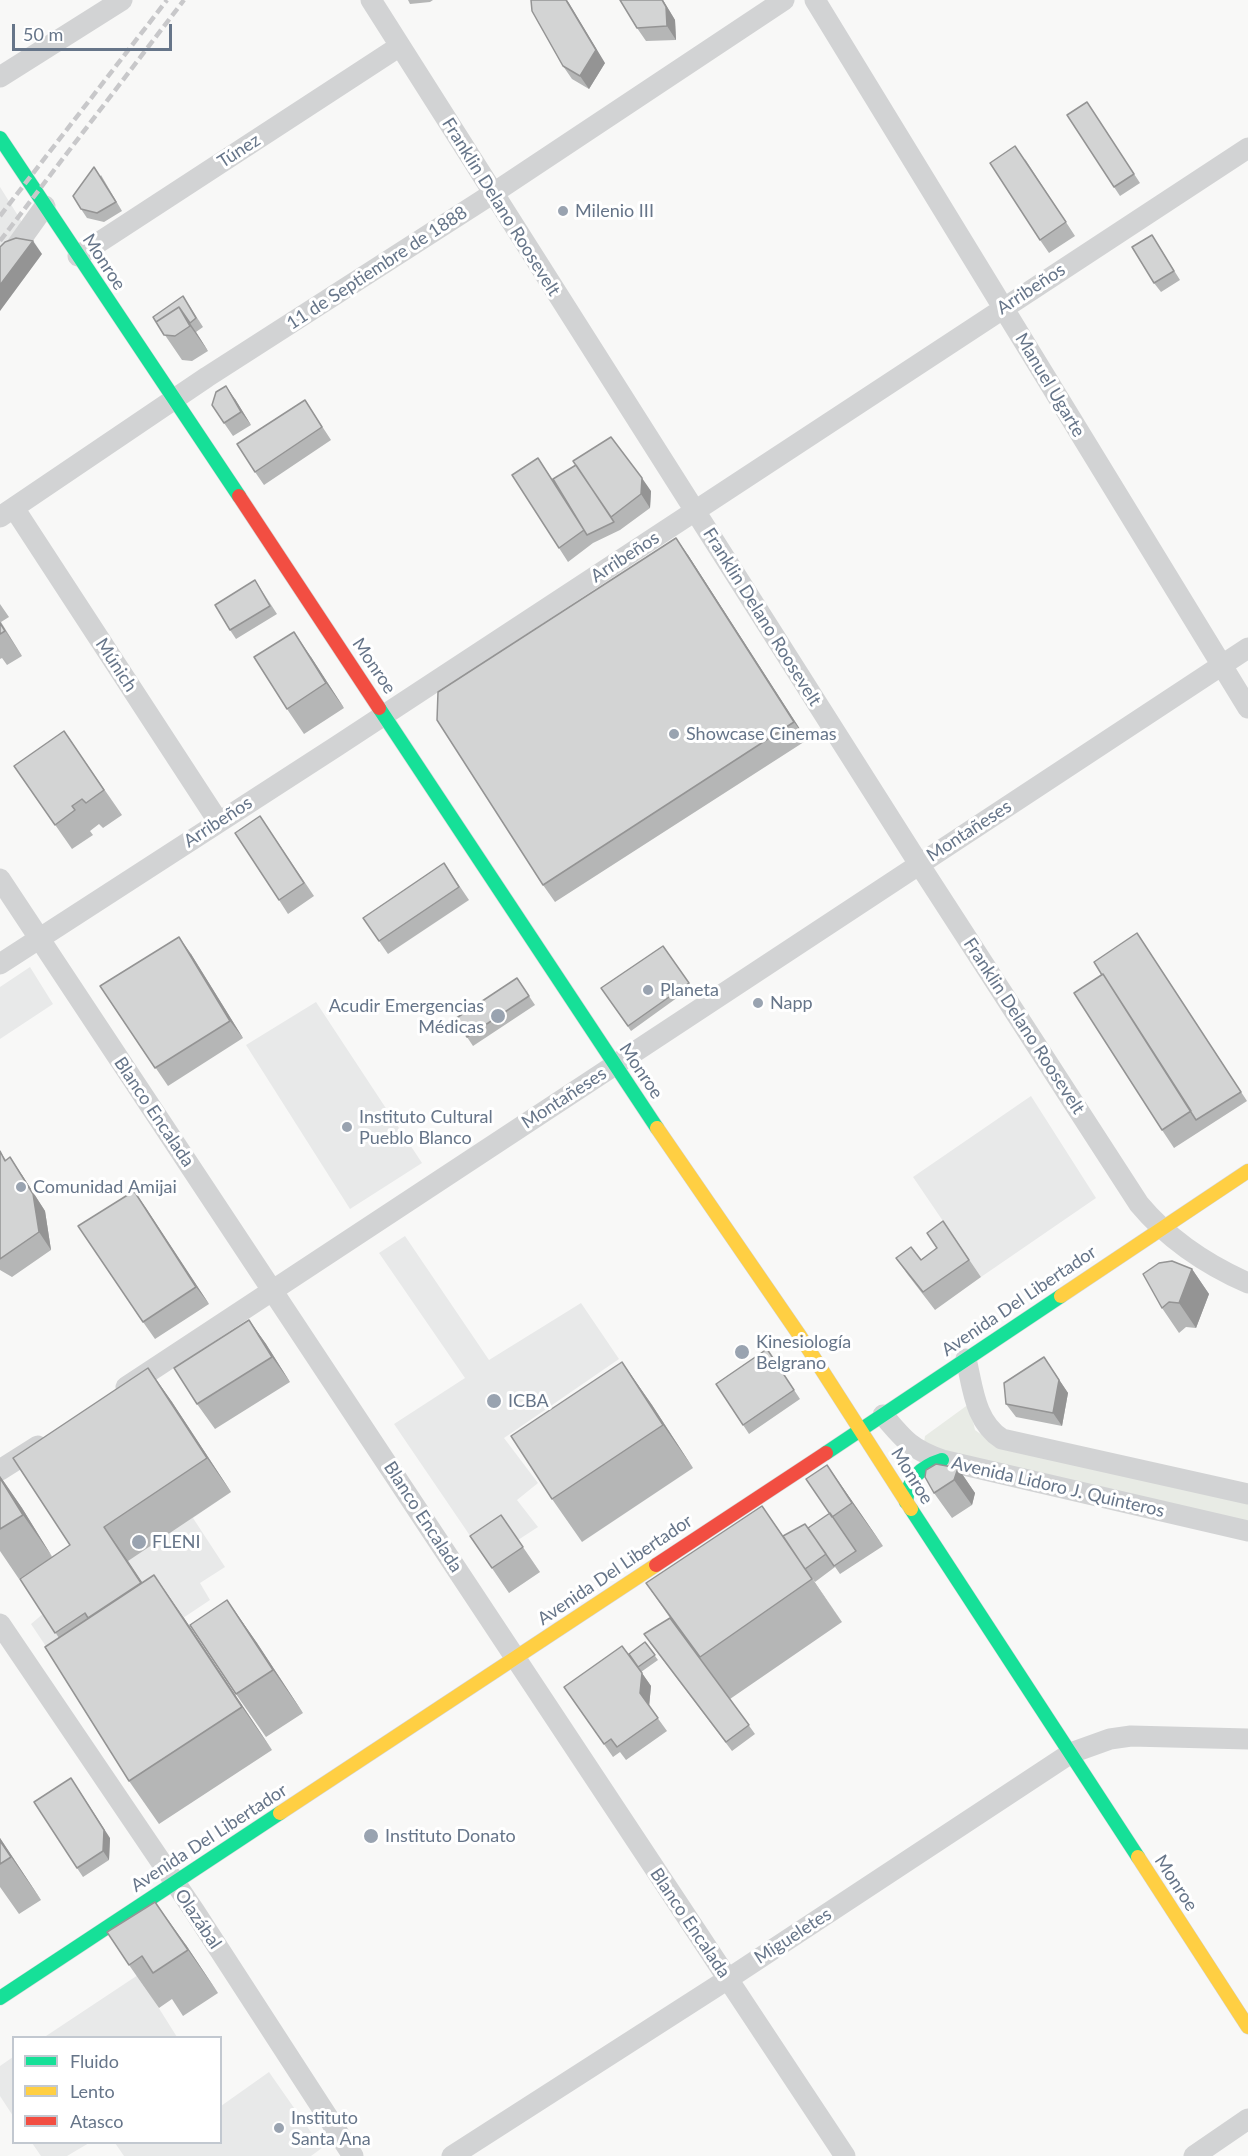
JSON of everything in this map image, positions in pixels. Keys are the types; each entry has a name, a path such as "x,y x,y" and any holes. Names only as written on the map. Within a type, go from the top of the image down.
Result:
{"main road":[{"name":"Monroe","path":"0,138 385,715 615,1065 862,1429 906,1502 1248,2027"},
{"name":"Avenida Del Libertador","path":"0,1998 862,1429 1248,1171"},
{"path":"906,1502 907,1491 917,1471 942,1460"}],"street":[{"path":"0,77 122,0"},
{"name":"Franklin Delano Roosevelt","path":"371,0 492,194 1138,1204 1160,1228 1214,1268 1248,1283"},
{"name":"11 de Septiembre de 1888","path":"7,512 207,377 492,194 784,0"},
{"name":"Manuel Ugarte","path":"815,0 1248,708"},
{"name":"Túnez","path":"78,256 400,46"},
{"name":"Arribeños","path":"0,964 385,715 1248,148"},
{"path":"0,269 45,206"},
{"name":"Múnich","path":"7,512 218,821"},
{"name":"Montañeses","path":"112,1396 1248,648"},
{"name":"Blanco Encalada","path":"0,879 845,2156"},
{"name":"Avenida Lidoro J. Quinteros","path":"966,1359 982,1420 989,1431 1002,1438 1248,1494"},
{"name":"Avenida Lidoro J. Quinteros","path":"883,1415 916,1451 942,1460 1248,1531"},
{"path":"0,1470 54,1435"},
{"name":"Olazábal","path":"0,1624 174,1882 353,2156"},
{"name":"Migueletes","path":"452,2156 728,1979 1071,1753 1110,1739 1131,1736 1248,1739"},
{"path":"1194,2156 1248,2119"}],"shaded area":[{"path":"0,187 42,254 0,311"},
{"path":"30,967 53,1004 0,1039 0,987"},
{"name":"Instituto Cultural Pueblo Blanco","path":"316,1002 422,1163 350,1209 246,1045"},
{"path":"1031,1096 1096,1198 981,1277 913,1177"},
{"name":"ICBA","path":"405,1236 489,1360 581,1303 619,1359 504,1438 538,1483 517,1500 538,1527 518,1540 540,1572 509,1593 394,1424 465,1378 379,1253"},
{"name":"FLENI","path":"172,1402 231,1492 193,1518 225,1567 200,1583 210,1600 75,1690 31,1624 44,1613"},
{"path":"969,1404 975,1430 1001,1449 1248,1503 1248,1521 928,1453 924,1443 925,1436"},
{"path":"138,1975 176,2036 46,2036"},
{"path":"12,2058 12,2114 0,2096 0,2066"},
{"path":"269,2072 322,2148 311,2156 124,2156 116,2144 222,2144 222,2105"},
{"path":"33,2144 87,2144 67,2156 41,2156"}],"building":[{"path":"531,0 566,0 596,50 580,76 563,66 532,11"},
{"path":"620,0 662,0 666,7 667,26 637,28"},
{"path":"1087,102 1134,174 1114,187 1067,115"},
{"path":"1015,146 1066,222 1040,240 990,163"},
{"path":"94,167 116,202 97,213 81,209 73,196"},
{"path":"1152,235 1174,271 1154,283 1132,247"},
{"path":"16,238 33,241 0,285 0,247 5,242"},
{"path":"183,296 196,318 190,323 179,307 156,322 153,317"},
{"path":"179,307 190,326 175,336 164,335 156,322"},
{"path":"226,386 241,412 224,423 212,405 216,392"},
{"path":"305,400 322,427 255,472 237,444"},
{"path":"611,437 642,478 641,494 611,517 573,461"},
{"path":"538,458 584,530 559,548 512,475"},
{"path":"576,465 614,522 587,535 553,479"},
{"path":"676,538 794,722 543,885 437,720 438,692"},
{"path":"255,580 270,606 230,630 215,605"},
{"path":"0,623 5,631 0,634"},
{"path":"294,632 326,683 287,709 254,657"},
{"path":"64,731 104,790 86,803 82,799 72,806 75,810 55,825 14,766"},
{"path":"260,816 304,883 279,900 235,833"},
{"path":"444,863 459,887 379,941 363,918"},
{"path":"1137,933 1241,1092 1196,1120 1094,962"},
{"path":"179,937 230,1021 155,1068 100,986"},
{"name":"Planeta","path":"663,946 689,983 628,1026 601,988"},
{"path":"1103,974 1191,1111 1162,1130 1074,993"},
{"path":"517,978 529,996 467,1037 455,1019"},
{"path":"0,1151 5,1161 10,1157 33,1194 39,1232 0,1259"},
{"path":"134,1191 196,1287 143,1322 78,1226"},
{"path":"943,1221 969,1260 923,1292 896,1258 911,1247 921,1260 937,1248 927,1233"},
{"path":"1172,1261 1192,1269 1179,1303 1169,1302 1162,1308 1143,1274 1159,1263"},
{"path":"249,1320 272,1357 197,1404 174,1368"},
{"path":"767,1349 794,1390 743,1425 716,1384"},
{"path":"1044,1357 1059,1380 1053,1413 1006,1404 1004,1383"},
{"path":"622,1362 663,1425 552,1499 511,1436"},
{"path":"148,1368 207,1458 104,1527 141,1583 88,1618 85,1613 55,1633 20,1579 70,1545 13,1458"},
{"path":"936,1464 958,1468 954,1480 934,1493 925,1477 926,1470"},
{"path":"827,1465 852,1503 832,1517 806,1479"},
{"path":"0,1478 23,1515 0,1529"},
{"path":"762,1506 812,1579 700,1657 646,1583"},
{"path":"830,1513 856,1551 834,1566 808,1528"},
{"path":"501,1515 523,1547 492,1568 470,1536"},
{"path":"805,1524 826,1554 805,1569 783,1536"},
{"path":"154,1575 242,1707 129,1781 45,1647"},
{"path":"227,1600 273,1670 236,1694 190,1625"},
{"path":"670,1618 749,1725 726,1742 644,1634"},
{"path":"645,1642 655,1655 638,1667 629,1654"},
{"path":"622,1646 642,1673 640,1693 658,1718 617,1747 611,1739 604,1744 564,1687"},
{"path":"71,1778 104,1830 103,1851 77,1868 34,1802"},
{"path":"0,1841 11,1857 0,1864"},
{"path":"155,1902 188,1950 153,1973 142,1956 129,1965 107,1932"}],"railway":[{"path":"0,216 167,0"},
{"path":"0,241 184,0"}],"traffic: fast":[{"path":"0,138 239,496"},
{"path":"379,708 657,1128"},
{"path":"826,1453 1061,1296"},
{"path":"906,1502 909,1487 916,1475 927,1466 942,1460"},
{"path":"911,1509 1138,1857"},
{"path":"0,1998 280,1813"}],"traffic: slow":[{"path":"657,1128 800,1336 911,1509"},
{"path":"1061,1296 1248,1171"},
{"path":"280,1813 656,1565"},
{"path":"1138,1857 1248,2027"}],"traffic: jam":[{"path":"239,496 379,708"},
{"path":"656,1565 826,1453"}],"place":[{"name":"Milenio III","path":"563,211"},
{"name":"Showcase Cinemas","path":"674,734"},
{"name":"Planeta","path":"648,990"},
{"name":"Napp","path":"758,1003"},
{"name":"Acudir Emergencias Médicas","path":"498,1016"},
{"name":"Instituto Cultural Pueblo Blanco","path":"347,1127"},
{"name":"Comunidad Amijai","path":"21,1187"},
{"name":"Kinesiología Belgrano","path":"742,1352"},
{"name":"ICBA","path":"494,1401"},
{"name":"FLENI","path":"139,1542"},
{"name":"Instituto Donato","path":"371,1836"},
{"name":"Instituto Santa Ana","path":"279,2128"}]}
